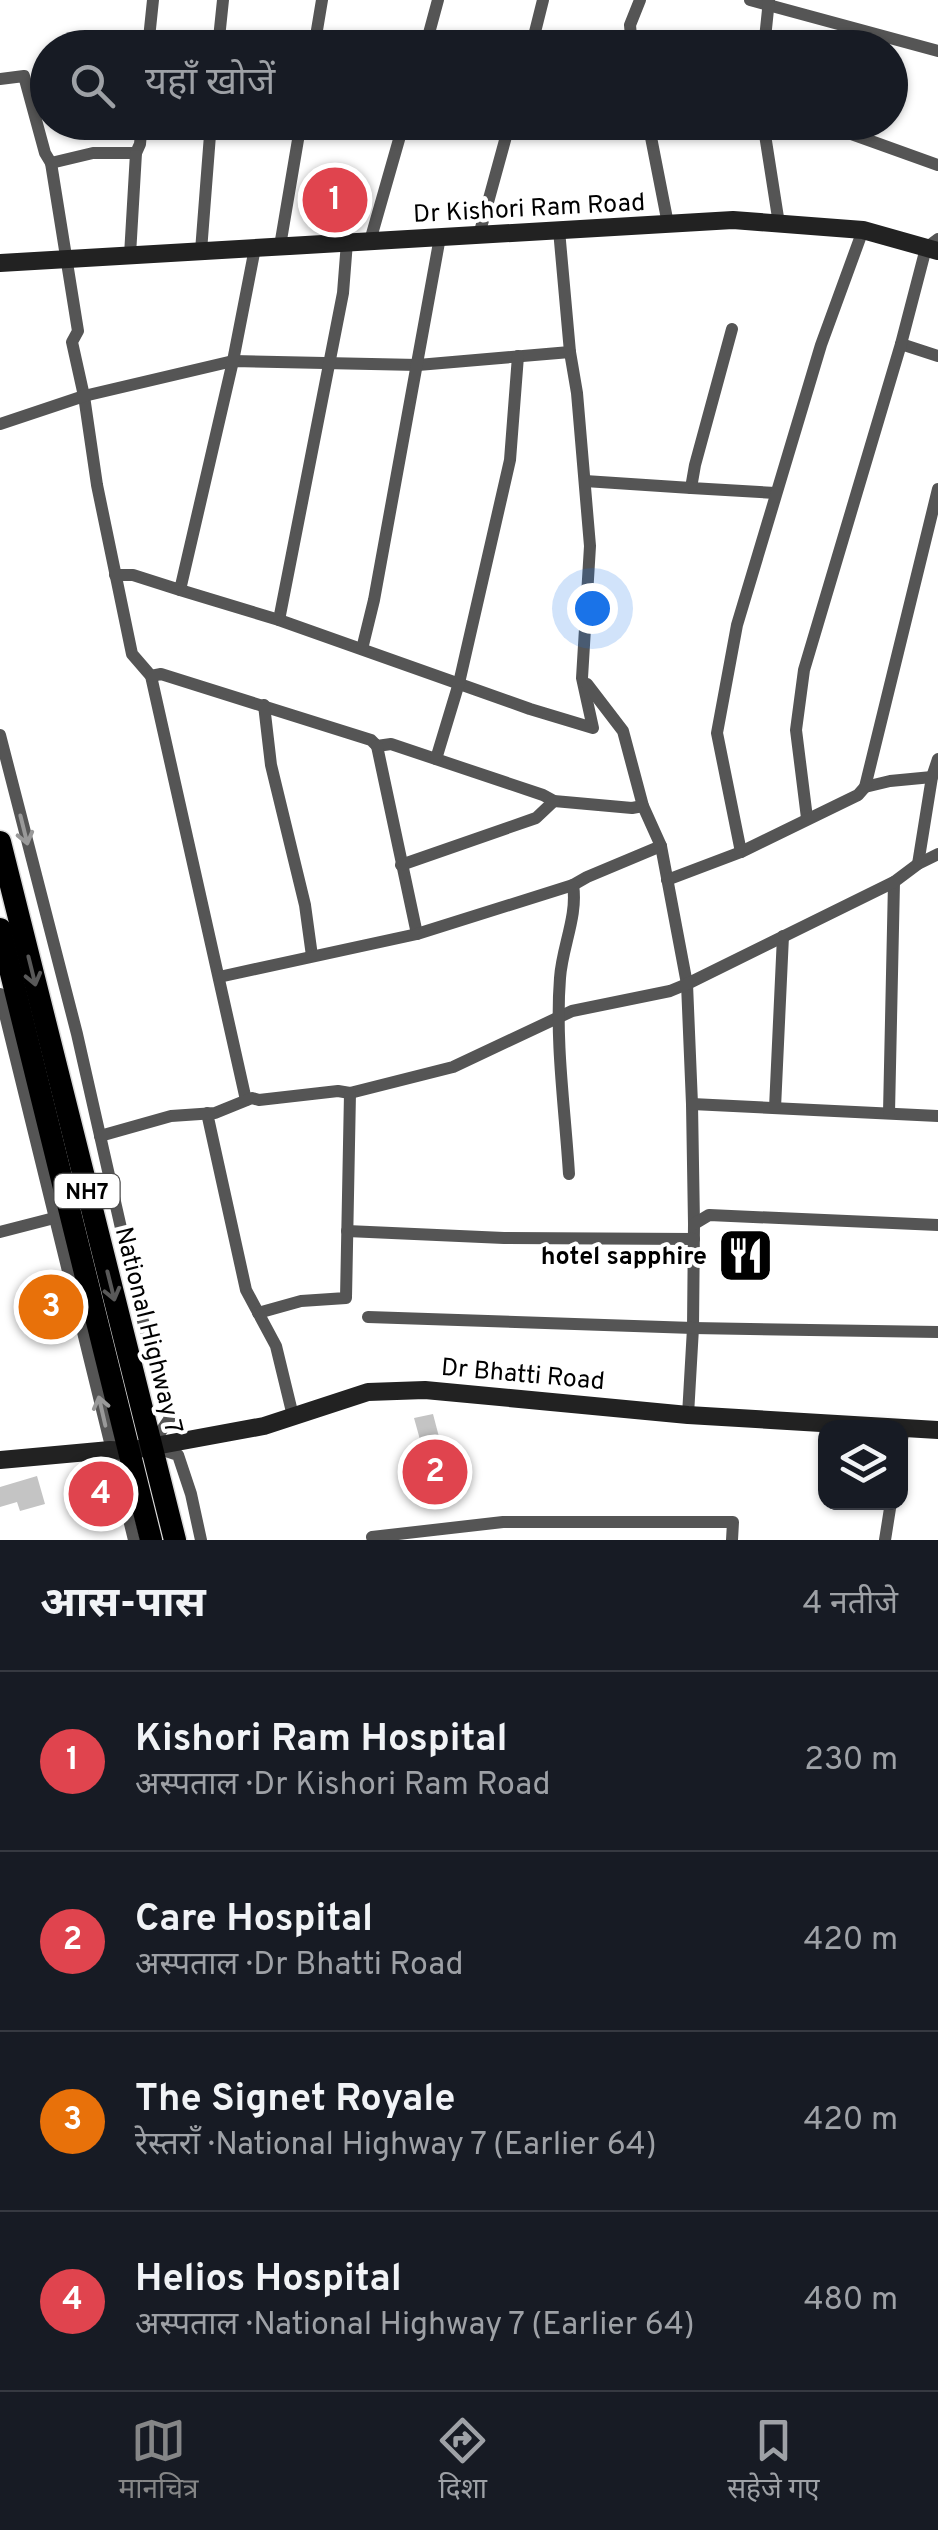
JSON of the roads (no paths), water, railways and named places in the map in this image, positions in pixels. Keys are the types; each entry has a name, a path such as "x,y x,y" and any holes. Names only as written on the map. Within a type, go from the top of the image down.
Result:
{"highway":[{"name":"National Highway 7","path":"0,842 130,1449 175,1540"},
{"name":"NH7","path":"0,928 62,1216 130,1449 152,1540"}],"street":[{"path":"150,30 152,0"},
{"path":"220,30 223,0"},
{"path":"317,30 322,0"},
{"path":"430,30 438,0"},
{"path":"535,30 544,0"},
{"path":"630,30 640,0"},
{"path":"750,0 864,30"},
{"path":"766,30 769,2"},
{"path":"908,43 938,52"},
{"path":"0,79 24,76 30,98"},
{"path":"41,140 51,163 78,331 72,342 115,575 132,654 150,676 246,1100"},
{"path":"130,255 136,153 140,140"},
{"path":"201,251 210,140"},
{"path":"280,246 298,140"},
{"path":"370,241 399,140"},
{"path":"480,235 505,140"},
{"path":"652,140 668,224"},
{"path":"766,140 778,224"},
{"path":"868,140 938,165"},
{"path":"51,163 93,152 136,153"},
{"name":"Dr Kishori Ram Road","path":"0,263 733,220 862,230 934,246"},
{"path":"115,575 133,575 279,620 593,728 582,678 590,546 559,230"},
{"path":"740,852 717,734 737,625 775,493 862,230"},
{"path":"362,649 440,237"},
{"path":"279,620 343,293 348,242"},
{"path":"807,818 796,730 804,670 934,246"},
{"path":"180,590 255,248"},
{"path":"691,488 732,329"},
{"path":"902,344 938,356"},
{"path":"0,424 84,396 232,361 418,366 570,352"},
{"path":"436,759 460,683 510,460 518,356"},
{"path":"584,481 775,493"},
{"path":"666,880 740,852 858,795 865,787 938,490"},
{"path":"150,676 161,674 264,705 371,740 378,746 417,934"},
{"path":"582,678 623,731 643,806 661,846 687,984 694,1231 688,1415"},
{"path":"264,705 271,765 305,905 312,956"},
{"path":"0,735 76,1034 138,1303 170,1418 130,1449"},
{"path":"378,746 391,744 554,801 643,806"},
{"path":"918,864 938,758"},
{"path":"865,787 932,776"},
{"path":"401,865 536,818 554,801"},
{"path":"218,977 417,934 573,886 661,846"},
{"path":"100,1136 171,1116 215,1113 246,1100 350,1093 452,1066 572,1010 670,991 687,984 894,882 938,854"},
{"path":"888,1113 894,882"},
{"path":"569,1174 558,1018 560,975 575,898 573,886"},
{"path":"774,1108 783,936"},
{"path":"0,994 62,1216 0,1232"},
{"path":"0,1068 19,1071"},
{"path":"258,1313 301,1301 346,1298 350,1093"},
{"path":"692,1104 938,1116"},
{"path":"208,1113 246,1290 276,1346 293,1416"},
{"path":"347,1231 504,1238 694,1231 709,1215 938,1225"},
{"path":"368,1317 938,1332"},
{"name":"Dr Bhatti Road","path":"0,1460 130,1449 264,1426 368,1392 424,1390 818,1423"},
{"name":"Dr Bhatti Road","path":"908,1428 938,1430"},
{"path":"130,1449 134,1540"},
{"path":"130,1449 178,1454 202,1540"},
{"path":"885,1540 891,1510"},
{"path":"373,1540 372,1537 502,1522 732,1522 732,1540"}],"place":[{"name":"Kishori Ram Hospital","path":"335,200"},
{"name":"hotel sapphire","path":"746,1255"},
{"name":"The Signet Royale","path":"51,1307"},
{"name":"Care Hospital","path":"435,1472"},
{"name":"Helios Hospital","path":"101,1494"}]}
